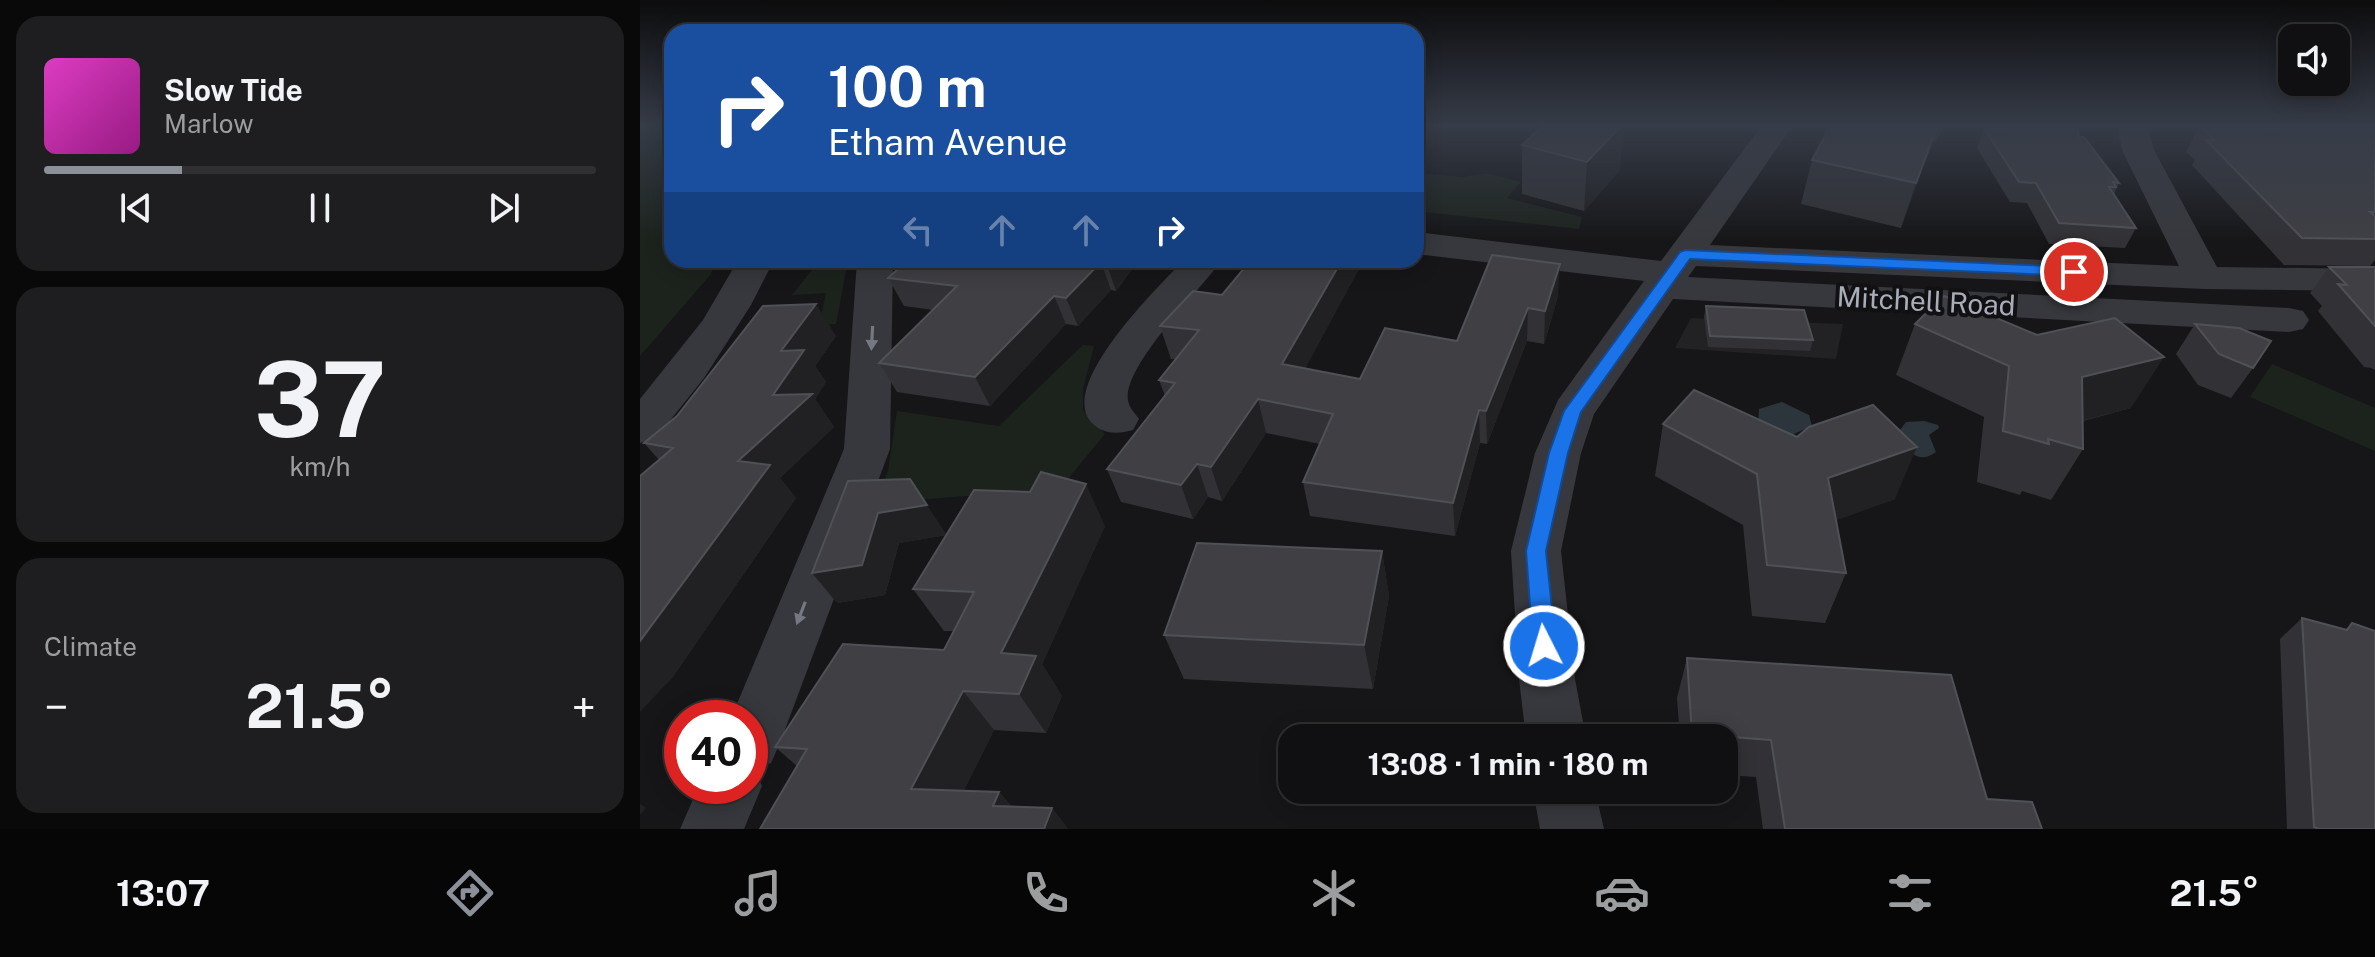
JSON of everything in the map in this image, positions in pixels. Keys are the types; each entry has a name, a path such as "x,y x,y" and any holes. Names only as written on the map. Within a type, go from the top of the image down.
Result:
{"street":[{"path":"1554,724 1536,551 1558,453 1573,411 1750,164"},
{"path":"2145,164 2204,278"},
{"path":"1424,244 1672,272 2375,280"},
{"path":"640,427 711,338 738,297 752,268"},
{"path":"711,338 780,268"},
{"path":"767,700 867,449 875,268"},
{"path":"1117,419 1107,412 1105,400 1120,363 1136,339 1197,268"},
{"name":"Mitchell Road","path":"1672,272 2289,320"},
{"path":"712,829 723,804"},
{"path":"1567,804 1572,829"}],"shaded area":[{"path":"640,164 664,164 664,268 713,268 640,356"},
{"path":"1486,173 1521,182 1507,198 1582,217 1579,229 1424,212 1424,174 1463,177"},
{"path":"814,268 846,268 836,324 819,325 826,293 792,295"},
{"path":"1691,318 1843,324 1836,359 1675,348"},
{"path":"1083,345 1094,346 1083,389 1083,410 1105,434 1057,492 1043,490 877,503 888,471 897,411 999,426"},
{"path":"2272,364 2375,408 2375,451 2250,397"},
{"path":"1782,402 1809,415 1812,426 1787,437 1758,423 1759,409"},
{"path":"1924,421 1939,428 1929,435 1936,452 1923,457 1913,454 1897,434 1906,422"}],"building":[{"path":"1829,164 1923,164 1916,183"},
{"path":"2007,164 2104,164 2119,183 2113,182 2116,187 2109,187 2136,228 2059,223 2036,183 2019,182"},
{"path":"2229,164 2375,164 2375,212 2370,212 2375,216 2375,239 2302,238"},
{"path":"1492,255 1560,264 1545,311 1528,308 1486,411 1479,410 1453,503 1303,482 1333,414 1258,399 1211,467 1197,464 1181,485 1107,469 1175,383 1159,380 1199,330 1160,326 1193,291 1222,295 1244,268 1337,268 1282,364 1360,379 1385,328 1457,341"},
{"path":"2329,267 2375,267 2375,326 2338,284 2347,285"},
{"path":"899,268 1095,268 1066,298 1054,296 975,377 879,363 957,286 888,278"},
{"path":"1944,296 2037,335 2115,318 2164,357 2082,377 2083,449 2048,439 2049,444 2003,431 2009,366 1915,324"},
{"path":"816,304 781,351 804,350 773,395 812,394 738,461 770,465 640,641 640,476 673,448 644,443 677,416 763,306"},
{"path":"1706,306 1804,310 1813,340 1710,336"},
{"path":"2195,324 2239,328 2271,341 2253,368 2219,354"},
{"path":"1694,390 1797,437 1809,427 1873,405 1917,447 1828,478 1846,573 1767,565 1757,474 1663,424"},
{"path":"1041,472 1086,484 1001,653 1036,656 1019,694 963,691 911,789 999,792 993,806 1052,808 1044,829 760,829 807,749 775,747 843,644 944,650 974,592 913,589 974,490 1030,492"},
{"path":"910,479 927,505 878,513 862,565 812,573 848,481"},
{"path":"1197,543 1382,551 1364,645 1164,635"},
{"path":"2302,618 2347,630 2352,623 2375,631 2375,829 2314,827"},
{"path":"1687,658 1951,675 1987,799 2032,802 2042,829 1785,829 1771,740 1738,737 1738,724 1691,724"}],"route":[{"path":"1544,646 1536,551 1558,453 1573,411 1659,287 1685,255 2074,272"}]}
